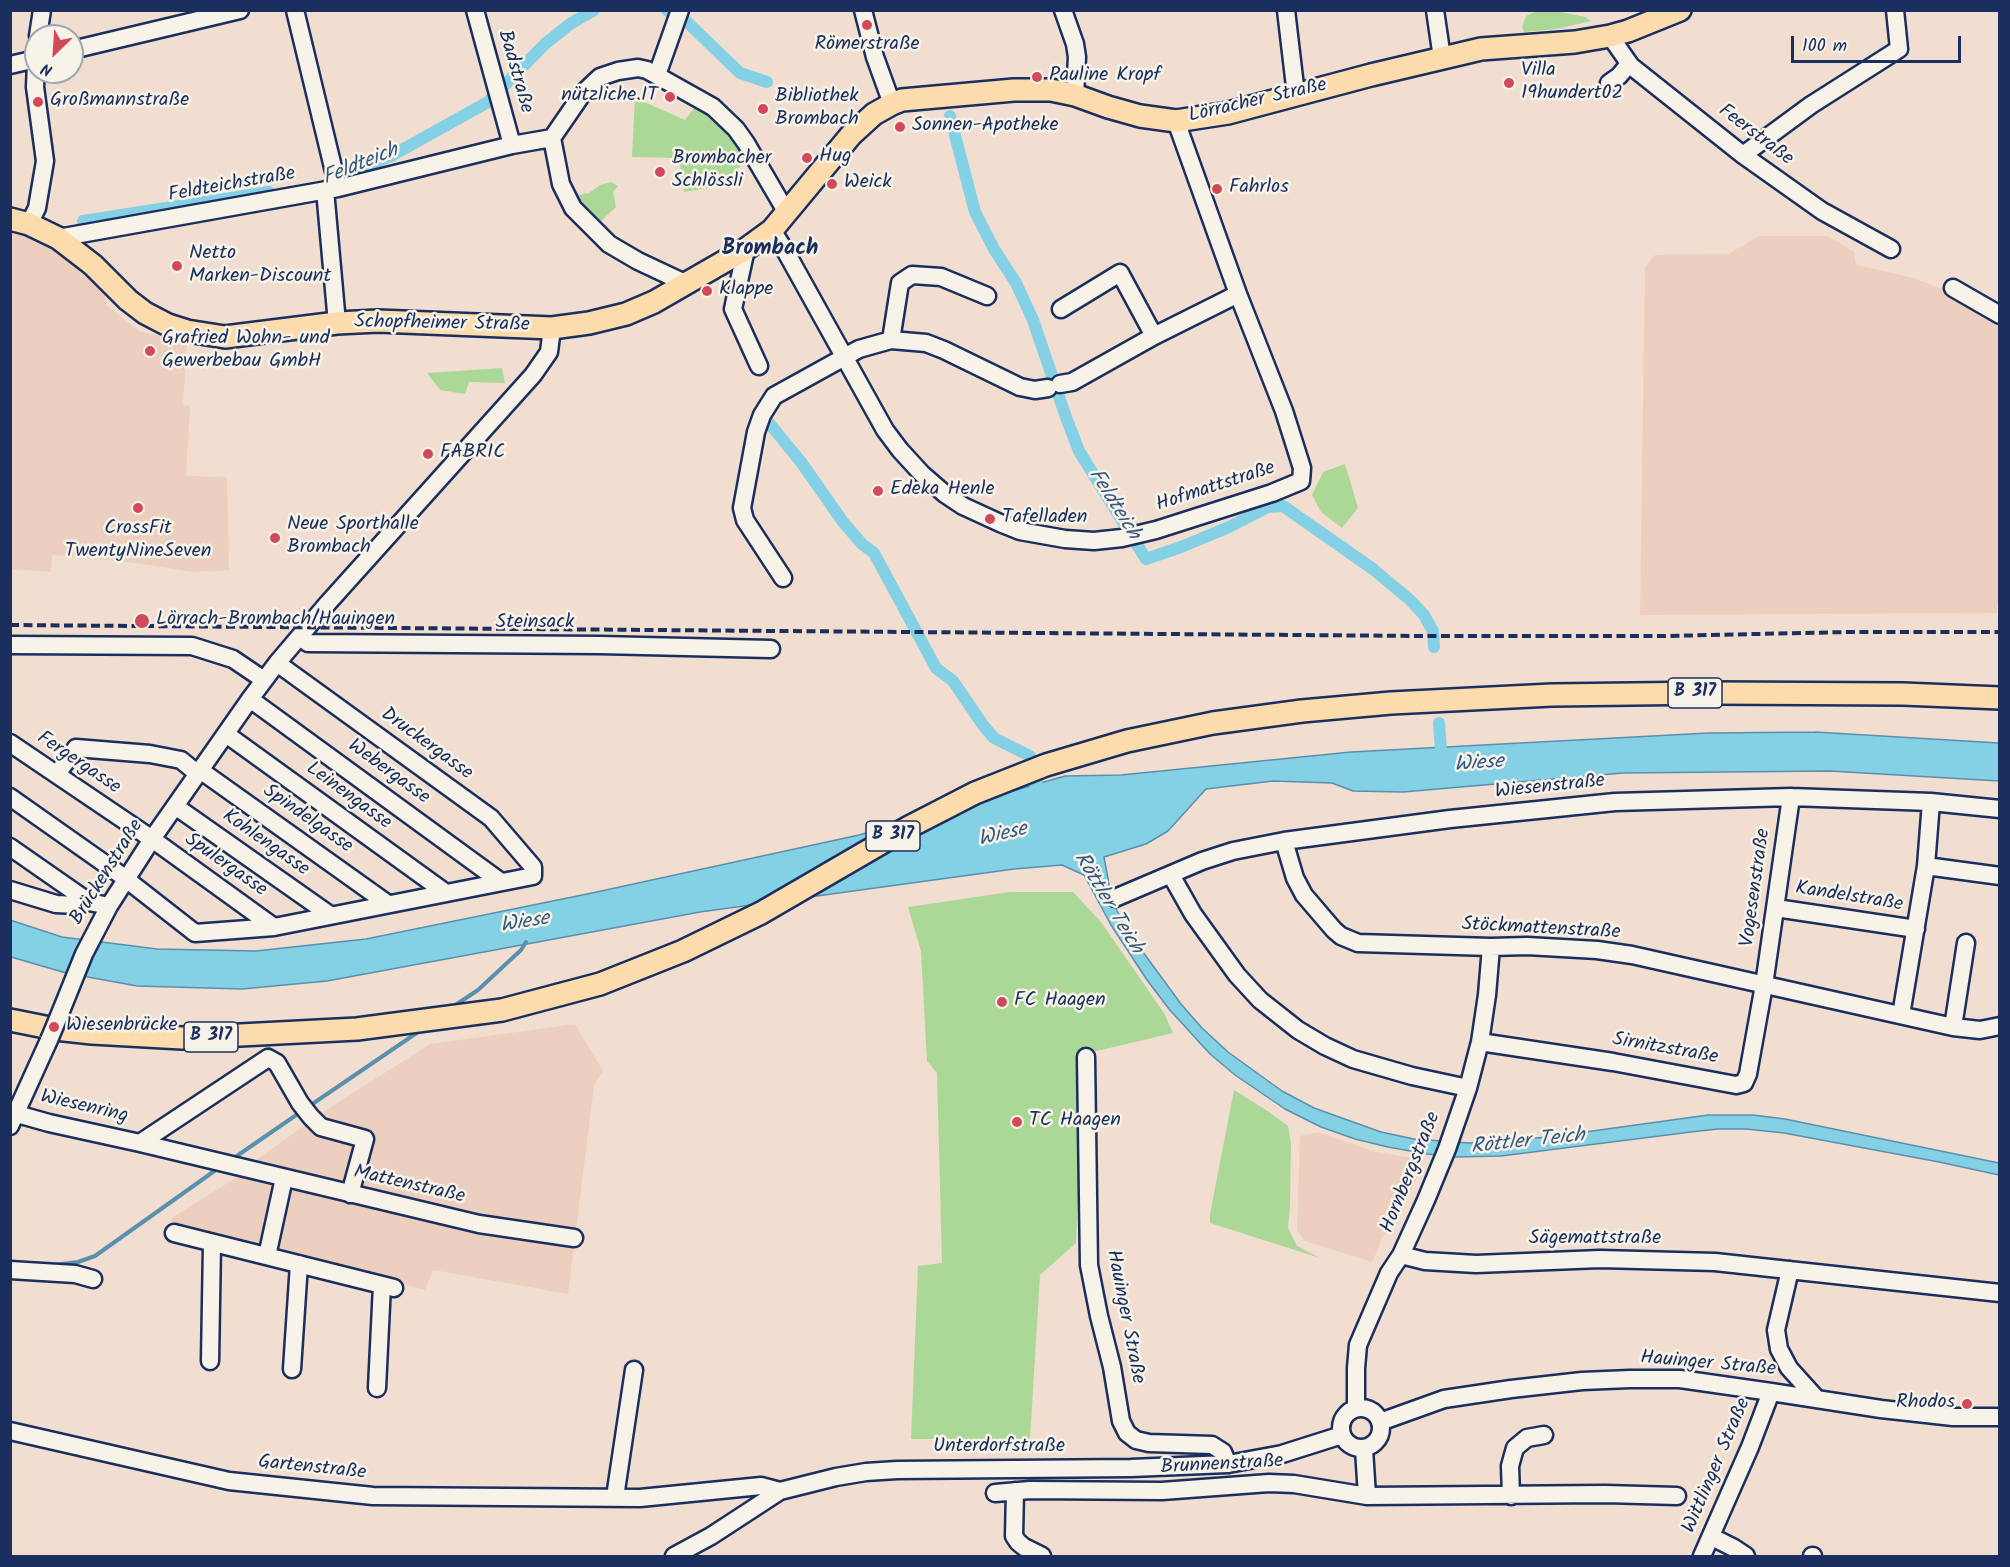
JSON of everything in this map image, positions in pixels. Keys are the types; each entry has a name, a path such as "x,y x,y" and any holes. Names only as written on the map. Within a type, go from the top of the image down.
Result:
{"main road":[{"name":"Lörracher Straße","path":"687,284 746,249 772,230 851,135 874,114 892,104 914,98 1014,90 1051,90 1075,95 1140,116 1176,121 1228,113 1481,49 1575,42 1610,36 1680,10"},
{"name":"Schopfheimer Straße","path":"20,222 58,238 93,265 128,300 145,313 168,325 187,331 225,337 337,323 378,321 552,328 589,323 626,314 687,284"},
{"name":"B 317","path":"10,1020 55,1029 92,1033 183,1038 357,1029 502,1010 600,984 683,951 760,913 909,827 975,793 1046,765 1127,741 1179,730 1302,711 1391,703 1552,696 1711,693 1904,694 2000,698"}],"street":[{"path":"84,47 240,10"},
{"path":"295,10 333,184 337,323"},
{"name":"Badstraße","path":"475,10 512,144"},
{"path":"863,10 875,57 892,104"},
{"path":"1063,10 1077,57 1075,95"},
{"path":"1286,10 1296,95"},
{"path":"1435,10 1442,58"},
{"path":"1743,155 1811,105 1899,49 1895,10"},
{"path":"657,75 678,14"},
{"name":"Feerstraße","path":"1610,36 1629,64 1743,155 1822,211 1892,249"},
{"path":"1609,83 1619,76 1629,64"},
{"path":"687,284 638,261 609,244 573,208 561,184 552,138 583,93 600,77 638,68 657,75 712,107 736,129 788,213"},
{"path":"20,222 37,208 45,161 35,84"},
{"name":"Hofmattstraße","path":"772,230 885,430 922,474 954,500 990,519 1020,531 1065,539 1094,541 1142,533 1272,493 1301,481 1302,468 1284,411 1238,294 1176,121"},
{"name":"Feldteichstraße","path":"58,238 333,184 512,144 552,138"},
{"path":"746,249 733,309 759,366"},
{"path":"1061,309 1120,273 1154,336"},
{"path":"891,340 900,283 912,275 940,277 987,296"},
{"path":"1953,288 2000,315"},
{"path":"783,578 745,520 742,507 756,432 762,415 774,396 843,356 872,344 891,340 926,343 1020,387 1035,390 1054,386 1072,382 1154,336 1238,294"},
{"name":"Brückenstraße","path":"15,1109 49,1040 84,954 106,910 128,881 152,839 277,663 379,544 533,375 549,352 552,328"},
{"name":"Steinsack","path":"300,637 308,642 771,649"},
{"path":"10,645 192,645 233,659 264,680"},
{"name":"Druckergasse","path":"277,663 491,818 533,867 533,876 501,882"},
{"name":"Webergasse","path":"250,699 501,882"},
{"name":"Leinengasse","path":"225,734 446,893"},
{"name":"Fergergasse","path":"10,743 152,839"},
{"name":"Spindelgasse","path":"57,774 76,748 150,754 181,760 388,904"},
{"path":"10,797 128,881 195,933 274,927 501,882"},
{"name":"Wiesenstraße","path":"1115,898 1202,861 1233,851 1450,819 1615,802 1791,797 1931,802 2000,809"},
{"name":"Vogesenstraße","path":"1764,985 1791,797"},
{"name":"Kandelstraße","path":"1901,1015 1926,866 1931,802"},
{"name":"Kohlengasse","path":"175,806 330,915"},
{"name":"Spulergasse","path":"152,839 274,927"},
{"name":"Stöckmattenstraße","path":"1284,842 1295,878 1304,895 1334,930 1349,940 1366,945 1527,946 1597,950 1632,955 1953,1027 1980,1030 2000,1026"},
{"path":"10,847 89,902 106,910"},
{"path":"1926,866 2000,876"},
{"path":"1172,875 1193,914 1237,975 1260,1000 1288,1023 1325,1046 1353,1059 1402,1074 1468,1088"},
{"path":"10,890 56,904 89,902"},
{"name":"Kandelstraße","path":"1776,908 1916,929"},
{"path":"1953,1027 1966,943"},
{"name":"Hornbergstraße","path":"1356,1408 1358,1345 1389,1273 1401,1255 1441,1164 1468,1088 1480,1042 1491,947"},
{"name":"Sirnitzstraße","path":"1480,1042 1613,1062 1736,1085 1744,1083 1748,1074 1764,985"},
{"name":"Hauinger Straße","path":"1086,1057 1089,1265 1112,1367 1121,1421 1127,1433 1136,1440 1149,1443 1212,1445 1223,1452 1228,1464"},
{"name":"Wiesenring","path":"141,1143 268,1058 277,1063 304,1108 321,1127 365,1139 350,1194"},
{"name":"Wiesenring","path":"15,1109 49,1123 236,1166"},
{"name":"Mattenstraße","path":"236,1166 479,1224 574,1238"},
{"path":"267,1256 284,1178"},
{"path":"174,1233 388,1287 377,1388"},
{"path":"210,1361 212,1244"},
{"name":"Sägemattstraße","path":"1401,1255 1425,1261 1466,1263 1600,1259 1715,1262 2000,1293"},
{"path":"292,1369 298,1264"},
{"path":"10,1270 75,1274 93,1279"},
{"path":"1790,1270 1776,1330 1779,1349 1789,1368 1817,1399"},
{"path":"615,1497 634,1370"},
{"name":"Hauinger Straße","path":"1380,1422 1444,1399 1511,1389 1582,1381 1680,1379 1881,1409 1953,1417 2000,1417"},
{"name":"Wittlinger Straße","path":"1702,1557 1750,1447 1771,1392"},
{"path":"1356,1408 1366,1408 1375,1413 1380,1422 1379,1439 1372,1446 1364,1449 1355,1448 1347,1443 1340,1427 1348,1412 1356,1408"},
{"name":"Gartenstraße","path":"10,1431 229,1481 373,1496 640,1498 761,1486 780,1491"},
{"name":"Unterdorfstraße","path":"675,1557 780,1491 836,1477 897,1470 1131,1468 1228,1464 1282,1454 1342,1435"},
{"path":"1511,1496 1510,1466 1515,1448 1527,1438 1544,1435"},
{"path":"1364,1449 1367,1496"},
{"name":"Brunnenstraße","path":"1015,1491 1162,1491 1269,1483 1294,1484 1367,1496 1605,1494 1677,1496"},
{"path":"995,1493 1015,1491 1014,1536 1024,1547 1042,1557"},
{"path":"1712,1537 1746,1557"}],"shaded area":[{"path":"10,232 35,237 77,262 104,292 106,305 139,331 187,342 183,405 190,406 186,476 227,477 229,570 192,572 129,562 52,555 51,572 11,569"},
{"path":"1759,236 1828,236 1854,252 1856,265 1914,278 1958,296 1999,320 2000,605 1997,605 1997,613 1640,615 1645,267 1655,255 1728,254"},
{"path":"575,1024 603,1071 594,1086 568,1294 433,1270 425,1290 215,1234 168,1227 173,1217 239,1176 250,1164 331,1107 430,1044"},
{"path":"1318,1132 1373,1151 1418,1159 1416,1180 1393,1228 1381,1238 1372,1262 1305,1241 1297,1230 1300,1136"}],"green space":[{"path":"1539,10 1585,17 1591,21 1556,29 1524,32 1522,27 1526,16"},
{"path":"635,98 685,120 699,102 724,121 751,158 714,187 684,192 679,158 632,157"},
{"path":"611,182 618,186 613,192 616,207 599,223 574,196 589,193 600,185"},
{"path":"502,368 505,383 469,382 465,394 440,390 427,373"},
{"path":"1345,464 1358,508 1342,528 1321,512 1312,495 1323,472"},
{"path":"1010,892 1073,892 1101,922 1164,1013 1173,1033 1084,1054 1076,1243 1040,1275 1030,1439 911,1439 918,1266 942,1263 937,1073 927,1061 921,951 908,907"},
{"path":"1234,1090 1288,1126 1291,1143 1288,1228 1297,1246 1320,1258 1210,1223"}],"water":[{"path":"1815,732 1999,743 1999,781 1830,771 1623,773 1403,792 1353,791 1332,783 1273,781 1206,789 1168,831 1146,844 1104,857 1111,895 1129,933 1181,1004 1228,1052 1282,1091 1314,1108 1381,1132 1414,1139 1469,1143 1549,1137 1708,1115 1753,1115 1785,1119 1999,1163 1999,1175 1784,1133 1746,1129 1718,1129 1501,1156 1456,1157 1427,1154 1355,1139 1321,1127 1285,1109 1235,1075 1210,1054 1169,1009 1147,980 1111,925 1084,875 1062,865 1014,869 700,912 327,981 242,989 137,986 66,973 11,957 10,920 62,937 157,949 256,951 366,939 859,835 1065,776 1121,775 1351,752 1709,733"}],"waterway":[{"name":"Feldteich","path":"330,181 391,156 488,102 545,44 570,24 594,10"},
{"name":"Feldteich","path":"667,10 687,22 740,73 767,82"},
{"name":"Feldteich","path":"950,116 975,212 994,249 1016,283 1033,320 1079,451 1146,559 1229,527 1268,507 1283,506 1373,569 1410,600 1424,615 1433,631 1434,647"},
{"name":"Feldteich","path":"83,221 269,192"},
{"path":"769,423 801,462 843,522 862,544 874,553 936,668 953,681 994,738 1030,756 1038,773 1035,789 1042,798"},
{"name":"Feldteich","path":"1439,723 1442,764"},
{"name":"Wiese","path":"451,1008 478,990 521,950 526,942"},
{"path":"308,1107 421,1030"},
{"path":"231,1160 302,1111"},
{"path":"53,1265 78,1262 95,1256 220,1167"}],"railway":[{"path":"10,625 1424,636 2000,632"}],"place":[{"name":"Römerstraße","path":"867,25"},
{"name":"Pauline Kropf","path":"1037,77"},
{"name":"Villa 19hundert02","path":"1509,83"},
{"name":"nützliche.IT","path":"670,97"},
{"name":"Großmannstraße","path":"38,102"},
{"name":"Bibliothek Brombach","path":"763,109"},
{"name":"Sonnen-Apotheke","path":"900,127"},
{"name":"Hug","path":"807,158"},
{"name":"Brombacher Schlössli","path":"660,172"},
{"name":"Weick","path":"832,184"},
{"name":"Fahrlos","path":"1217,189"},
{"name":"Netto Marken-Discount","path":"177,266"},
{"name":"Klappe","path":"707,291"},
{"name":"Grafried Wohn- und Gewerbebau GmbH","path":"150,351"},
{"name":"FABRIC","path":"428,454"},
{"name":"Edeka Henle","path":"878,491"},
{"name":"CrossFit TwentyNineSeven","path":"138,508"},
{"name":"Tafelladen","path":"990,519"},
{"name":"Neue Sporthalle Brombach","path":"275,538"},
{"name":"Lörrach-Brombach/Hauingen","path":"142,621"},
{"name":"FC Haagen","path":"1002,1002"},
{"name":"Wiesenbrücke","path":"54,1027"},
{"name":"TC Haagen","path":"1017,1122"},
{"name":"Rhodos","path":"1967,1404"}],"district":[{"name":"Brombach","path":"770,250"}],"water label":[{"name":"Röttler Teich","path":"1107,904"},
{"name":"Röttler Teich","path":"1528,1143"}]}
